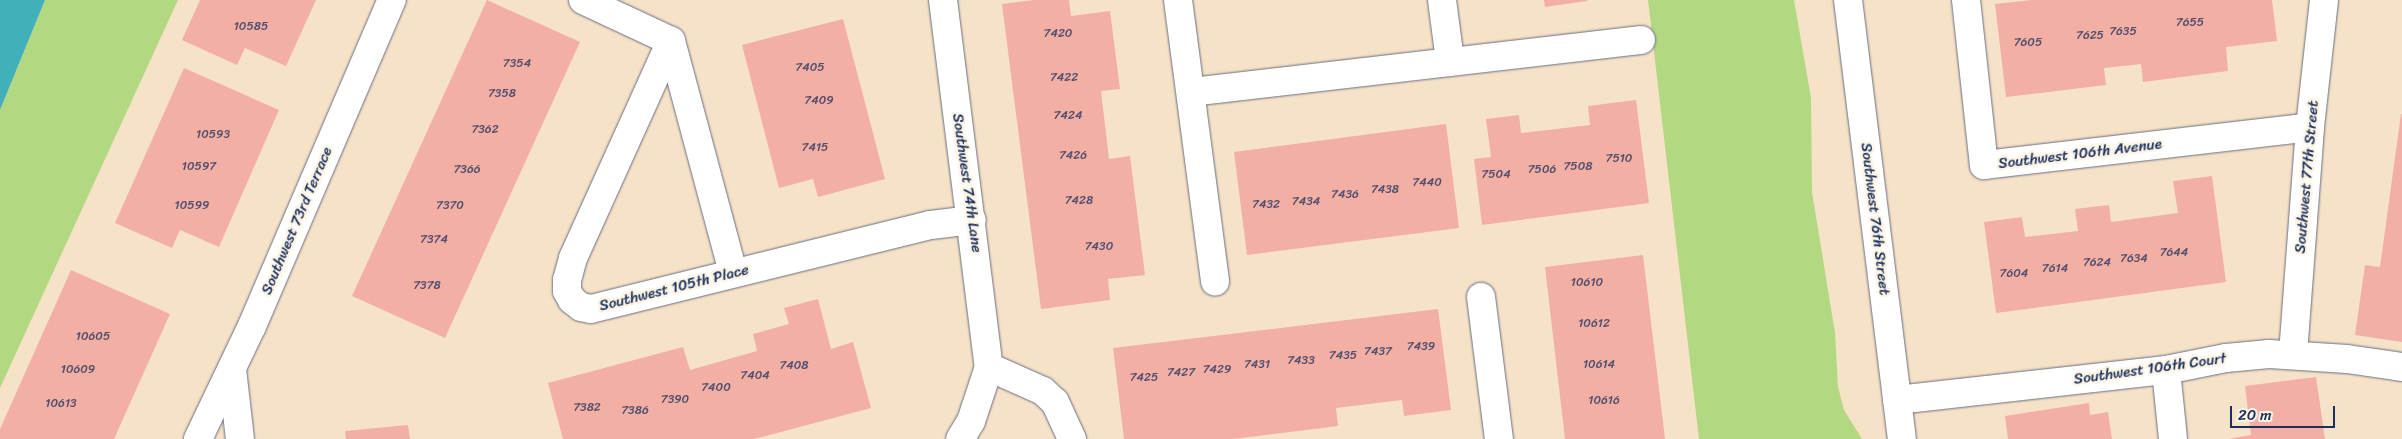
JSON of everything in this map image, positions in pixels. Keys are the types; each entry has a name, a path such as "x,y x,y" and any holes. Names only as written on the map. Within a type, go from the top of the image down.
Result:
{"street":[{"name":"Southwest 73rd Terrace","path":"198,439 232,369 392,0"},
{"path":"584,0 671,40 733,273"},
{"name":"Southwest 74th Lane","path":"943,0 989,367"},
{"path":"1178,0 1214,282"},
{"path":"1442,0 1450,61"},
{"name":"Southwest 76th Street","path":"1848,0 1902,439"},
{"name":"Southwest 106th Avenue","path":"1966,0 1984,165 2310,127"},
{"name":"Southwest 77th Street","path":"2293,354 2310,127 2324,0"},
{"name":"Southwest 105th Place","path":"671,40 573,258 567,280 567,290 572,300 581,307 591,309 931,225 972,220"},
{"path":"1191,92 1642,40"},
{"path":"1481,297 1499,439"},
{"name":"Southwest 106th Court","path":"1897,400 2166,370 2226,358 2293,354 2402,366"},
{"path":"960,439 971,421 989,367 1042,391 1055,402 1072,439"},
{"path":"232,369 240,439"},
{"path":"2166,370 2173,439"}],"green space":[{"path":"45,0 178,0 0,388 0,110"},
{"path":"1648,0 1794,0 1811,98 1812,192 1835,333 1838,387 1844,410 1862,439 1699,439"}],"water":[{"path":"0,0 45,0 0,110"}],"building":[{"path":"200,0 316,0 286,66 245,48 237,65 182,40"},
{"path":"487,0 580,42 445,338 352,296"},
{"path":"1034,0 1069,0 1071,16 1110,11 1120,89 1101,91 1109,159 1130,156 1145,275 1108,279 1110,300 1041,309 1002,4"},
{"path":"1544,0 1587,0 1587,1 1545,7"},
{"path":"2032,0 2272,0 2277,41 2226,47 2228,71 2143,82 2141,64 2104,68 2106,85 2006,97 1995,4"},
{"path":"843,19 885,179 818,197 813,179 779,188 742,45"},
{"path":"184,68 279,110 219,247 180,230 172,248 115,223"},
{"path":"1636,100 1649,203 1482,225 1474,159 1491,157 1486,119 1519,115 1521,133 1590,125 1588,106"},
{"path":"2401,114 2402,342 2355,335 2365,265 2380,267"},
{"path":"1446,124 1459,228 1247,255 1234,152"},
{"path":"2212,176 2226,282 1996,313 1984,222 2022,217 2025,237 2078,231 2075,209 2109,205 2111,222 2178,213 2173,181"},
{"path":"1643,255 1665,439 1565,439 1545,267"},
{"path":"71,270 170,314 114,439 0,439 0,429"},
{"path":"818,299 831,349 853,342 871,408 754,439 563,439 548,383 683,347 690,370 757,351 753,334 789,324 784,308"},
{"path":"1438,309 1451,410 1404,416 1402,400 1336,408 1338,426 1233,439 1124,439 1113,348"},
{"path":"2316,377 2325,439 2228,439 2251,435 2245,386"},
{"path":"2089,403 2090,415 2108,412 2112,439 2008,439 2005,416"},
{"path":"408,425 410,439 346,439 345,431"}]}
